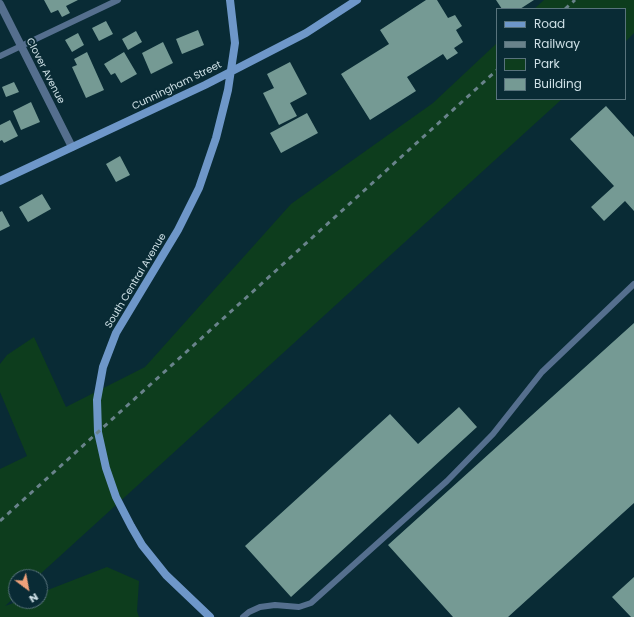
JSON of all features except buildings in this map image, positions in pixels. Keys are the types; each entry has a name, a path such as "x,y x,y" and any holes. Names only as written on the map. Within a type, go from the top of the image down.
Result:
{"main road":[{"name":"South Central Avenue","path":"210,617 166,576 142,545 131,526 116,497 106,468 98,432 97,400 103,367 116,333 178,230 199,188 216,138 231,71 235,43 230,0"},
{"name":"Cunningham Street","path":"0,181 231,71 306,33 357,0"}],"street":[{"name":"Clover Avenue","path":"0,4 72,147"}],"lane":[{"path":"0,56 118,0"},
{"path":"243,617 249,612 260,607 275,605 299,607 311,603 447,481 493,434 542,372 634,284"}],"green space":[{"path":"544,0 634,0 634,33 626,41 626,8 535,8"},
{"path":"496,44 496,100 561,100 46,569 8,569 8,603 5,606 8,605 8,609 48,609 48,590 107,567 139,581 137,611 139,617 0,617 0,469 27,456 0,392 0,364 7,355 34,337 66,407 145,367 291,204 433,103"}],"railway":[{"path":"566,8 575,0"},
{"path":"0,521 496,71"}]}
